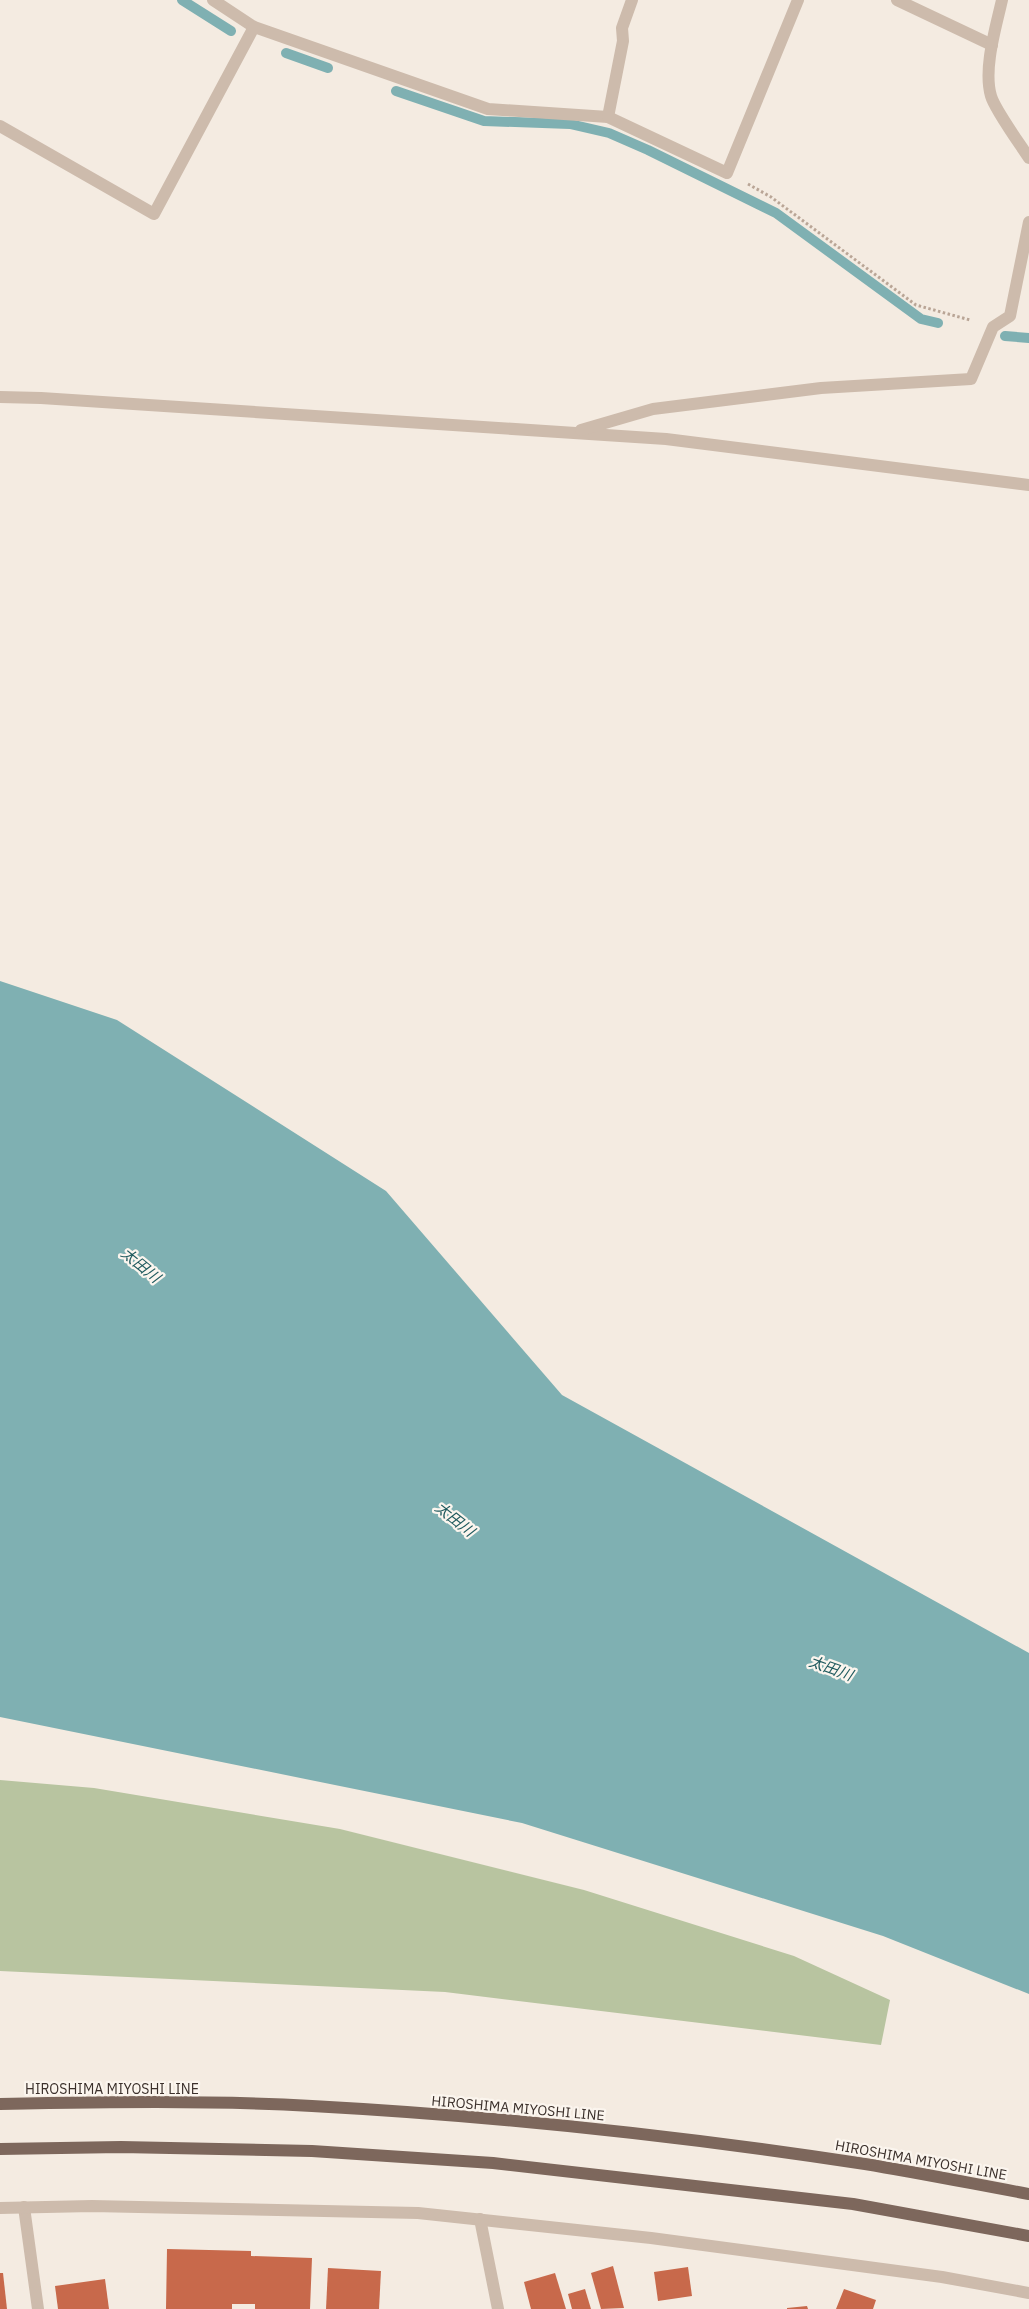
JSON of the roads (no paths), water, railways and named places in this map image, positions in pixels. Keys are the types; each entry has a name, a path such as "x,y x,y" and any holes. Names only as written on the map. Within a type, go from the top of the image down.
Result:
{"main road":[{"name":"HIROSHIMA MIYOSHI LINE","path":"0,2104 120,2102 311,2106 485,2119 694,2140 867,2164 1029,2194"},
{"path":"0,2149 121,2147 312,2151 493,2163 853,2204 1029,2236"}],"street":[{"path":"213,0 254,27 488,109 608,116 727,173 798,0"},
{"path":"608,116 624,41 622,28 632,0"},
{"path":"898,0 992,45"},
{"path":"1002,0 992,45 988,83 991,97 1029,158"},
{"path":"0,126 154,214 254,27"},
{"path":"572,433 653,409 821,388 971,379 993,327 1010,316 1029,222"},
{"path":"0,397 42,398 666,438 1029,485"},
{"path":"0,2208 92,2206 418,2213 651,2238 923,2274 1029,2293"},
{"path":"24,2207 38,2309"},
{"path":"480,2219 498,2309"}],"water":[{"name":"太田川","path":"0,981 117,1020 386,1191 562,1395 1029,1653 1029,1994 883,1936 522,1823 0,1717"}],"waterway":[{"path":"182,0 231,31"},
{"path":"286,53 328,68"},
{"path":"396,91 484,121 570,124 609,133 648,150 776,213 921,319 938,323"},
{"path":"1005,336 1029,338"}]}
